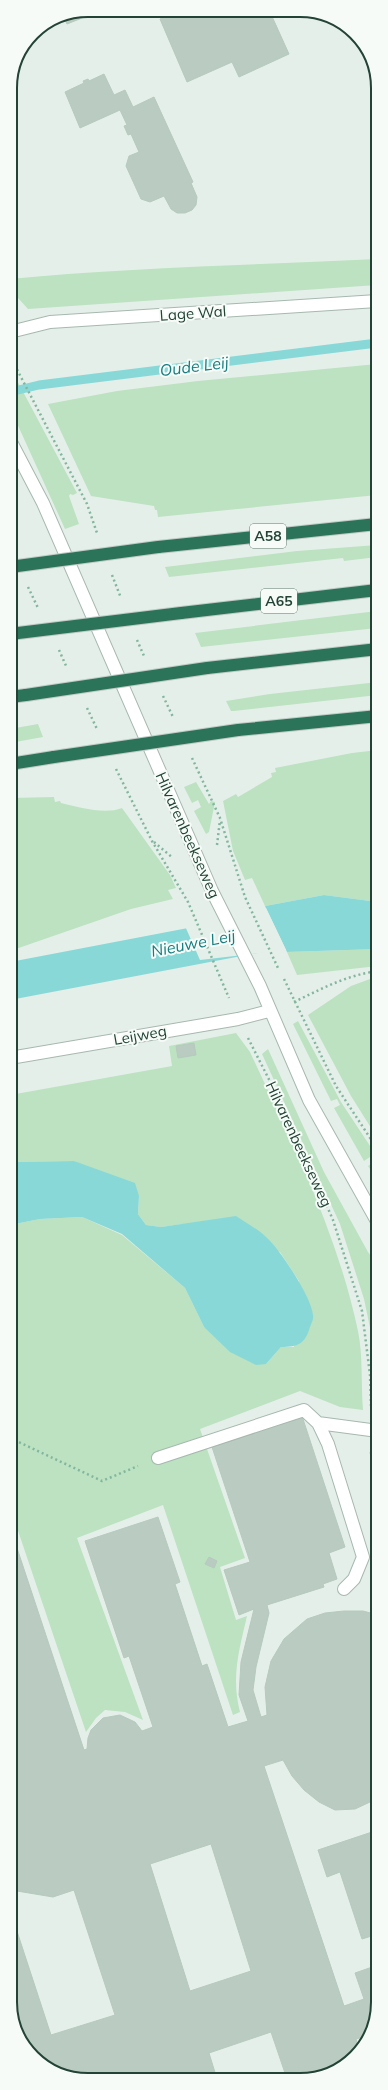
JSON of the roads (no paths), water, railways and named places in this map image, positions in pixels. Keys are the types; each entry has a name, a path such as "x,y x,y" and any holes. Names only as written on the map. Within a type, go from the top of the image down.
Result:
{"highway":[{"name":"A58","path":"17,566 158,547 371,525"},
{"name":"A65","path":"17,633 371,591"},
{"path":"17,696 207,668 371,650"},
{"path":"17,763 238,730 371,717"}],"street":[{"name":"Lage Wal","path":"17,330 50,322 371,301"},
{"name":"Hilvarenbeekseweg","path":"17,454 43,504 212,891 260,986 269,1011 308,1100 371,1212"},
{"name":"Leijweg","path":"17,1057 238,1019 269,1011"},
{"path":"158,1458 304,1410 318,1423 328,1444 363,1557 354,1579 344,1589"},
{"path":"318,1423 371,1427"}],"water":[{"path":"324,895 371,901 371,949 287,952 265,906"},
{"name":"Nieuwe Leij","path":"267,913 284,948 17,999 17,961"},
{"path":"74,1161 135,1183 139,1196 138,1214 146,1225 161,1227 236,1216 259,1231 272,1243 287,1262 301,1286 311,1307 313,1317 306,1337 303,1341 296,1345 281,1347 266,1364 256,1365 230,1352 204,1327 185,1288 122,1234 82,1217 40,1219 17,1224 17,1162"}],"waterway":[{"name":"Oude Leij","path":"17,390 39,385 371,344"}]}
